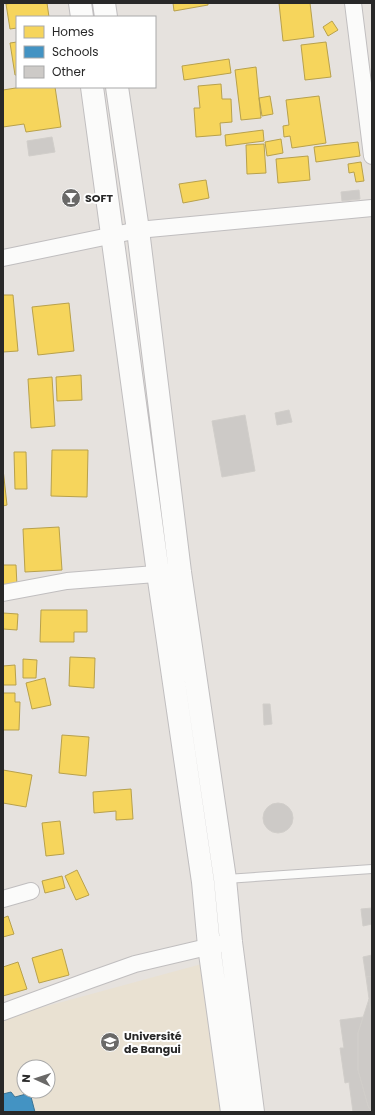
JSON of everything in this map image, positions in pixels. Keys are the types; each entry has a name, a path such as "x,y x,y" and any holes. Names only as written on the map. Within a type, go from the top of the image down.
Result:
{"street":[{"path":"80,3 82,16"},
{"path":"104,3 106,16"},
{"path":"353,3 372,156"},
{"path":"92,88 158,573 203,882 209,946 232,1112"},
{"path":"116,88 138,230 180,572 226,879 232,942 253,1112"},
{"path":"3,258 138,230 372,208"},
{"path":"3,593 67,581 180,572"},
{"path":"3,899 31,891"},
{"path":"3,1012 135,964 232,942"}],"lane":[{"path":"226,879 372,869"}],"shaded area":[{"name":"Université de Bangui","path":"209,962 226,1112 3,1112 3,1018"}],"building: Homes":[{"path":"47,3 49,16 16,16 16,28 10,29 6,4"},
{"path":"173,3 208,3 208,5 174,11"},
{"path":"279,3 310,3 314,37 283,41"},
{"path":"332,21 338,30 328,36 323,27"},
{"path":"16,42 16,75 15,75 10,43"},
{"path":"326,42 331,77 305,80 301,45"},
{"path":"229,59 231,73 184,80 182,66"},
{"path":"256,67 261,118 241,120 235,70"},
{"path":"221,84 222,99 231,99 232,122 220,123 221,135 196,137 194,108 200,108 198,86"},
{"path":"16,88 55,88 61,127 26,132 24,124 3,127 3,90"},
{"path":"270,96 273,114 262,116 259,98"},
{"path":"319,96 326,143 292,148 290,136 284,137 283,126 289,125 286,100"},
{"path":"263,130 264,141 226,146 225,135"},
{"path":"281,139 283,153 267,156 265,142"},
{"path":"358,142 360,156 316,162 314,147"},
{"path":"264,144 266,173 247,174 246,145"},
{"path":"308,156 310,180 278,183 276,159"},
{"path":"361,162 364,181 356,182 354,172 349,173 348,164"},
{"path":"206,180 209,198 183,203 179,184"},
{"path":"3,295 13,295 18,351 3,352"},
{"path":"69,303 74,351 38,355 32,307"},
{"path":"81,375 82,400 57,401 56,377"},
{"path":"52,377 55,426 31,428 28,379"},
{"path":"52,450 88,450 87,497 51,496"},
{"path":"14,452 26,452 27,489 15,489"},
{"path":"3,469 7,505 3,506"},
{"path":"59,527 62,570 25,572 23,529"},
{"path":"3,565 16,565 17,586 3,587"},
{"path":"41,610 87,610 87,632 74,632 74,642 40,642"},
{"path":"3,613 18,614 17,630 3,629"},
{"path":"70,657 95,658 94,688 69,686"},
{"path":"23,659 37,660 36,678 23,678"},
{"path":"15,665 16,685 3,685 3,666"},
{"path":"45,678 51,705 32,709 26,683"},
{"path":"3,693 15,693 15,702 20,702 19,730 3,730"},
{"path":"62,735 89,737 86,776 59,773"},
{"path":"3,770 32,775 26,807 3,803"},
{"path":"131,789 133,819 116,820 116,811 94,813 93,792"},
{"path":"60,821 64,854 46,856 42,823"},
{"path":"77,870 89,895 76,900 65,876"},
{"path":"62,876 65,888 45,893 42,881"},
{"path":"8,916 14,934 3,937 3,918"},
{"path":"62,949 69,975 39,983 32,958"},
{"path":"18,962 27,989 3,996 3,967"}],"building: Schools":[{"path":"11,1092 16,1097 16,1099 32,1099 35,1112 3,1112 3,1094"}],"building: Other":[{"path":"52,137 55,152 29,156 27,141"},
{"path":"359,190 360,199 342,201 341,192"},
{"path":"289,410 292,422 277,425 275,413"},
{"path":"245,415 255,471 222,477 212,421"},
{"path":"263,704 270,704 272,724 264,725"},
{"path":"278,803 289,807 293,818 289,829 278,833 267,829 263,818 267,807"},
{"path":"372,908 372,924 363,926 361,909"},
{"path":"372,955 372,976 366,977 363,957"},
{"path":"372,976 372,1020 366,977"},
{"path":"369,999 372,1020 372,1112 368,1106 358,1070 358,1033"},
{"path":"363,1017 358,1033 358,1070 368,1106 372,1112 353,1112 349,1082 345,1083 340,1048 344,1048 340,1020"}],"place":[{"name":"SOFT","path":"71,198"},
{"name":"Université de Bangui","path":"110,1042"}]}
